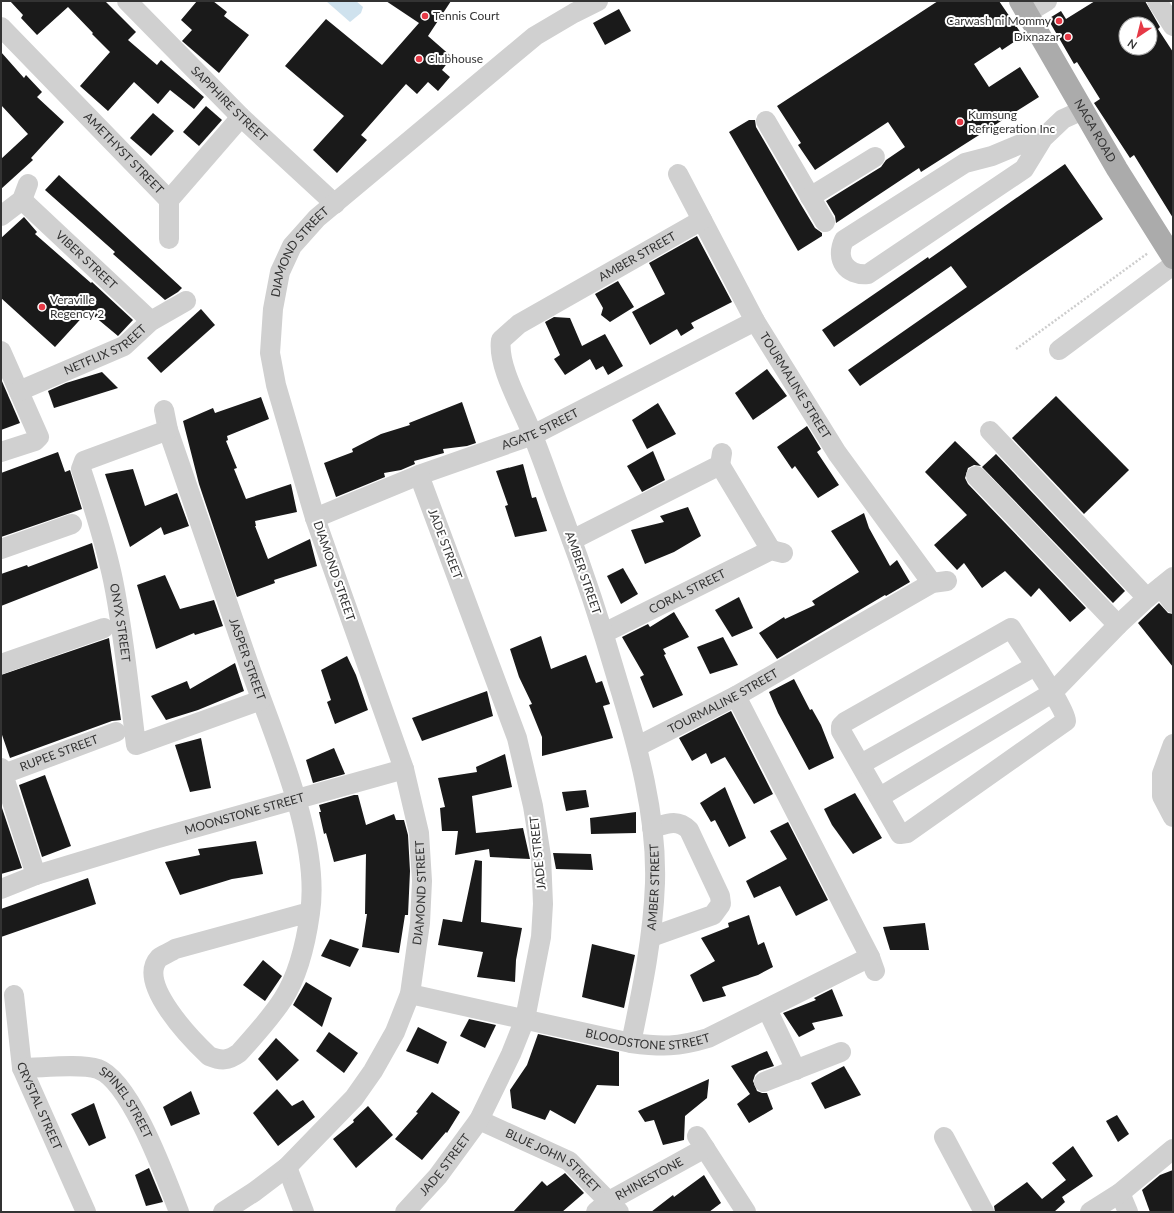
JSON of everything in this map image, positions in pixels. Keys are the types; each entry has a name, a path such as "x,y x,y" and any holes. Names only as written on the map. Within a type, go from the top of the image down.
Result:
{"main road":[{"name":"NAGA ROAD","path":"1023,7 1083,110 1168,250"}],"street":[{"name":"SAPPHIRE STREET","path":"127,1 241,116 335,204"},
{"name":"DIAMOND STREET","path":"223,1212 254,1192 287,1167 354,1098 373,1071 395,1032 410,994 420,923 422,881 419,833 404,768 315,518 276,385 270,354 274,309 280,272 292,246 317,218 535,36 598,1"},
{"path":"1023,7 1047,1"},
{"path":"1157,1 1173,26"},
{"name":"AMETHYST STREET","path":"1,27 168,200 241,116"},
{"path":"1042,138 1030,140 974,162 965,163 844,240 840,255 843,264 851,272 860,275 868,274 1024,169 1037,151 1042,138 1064,118 1083,110"},
{"path":"766,121 825,222"},
{"path":"810,197 876,157"},
{"path":"974,162 993,190"},
{"name":"TOURMALINE STREET","path":"638,746 736,696 940,582 837,453 755,321 678,174"},
{"name":"VIBER STREET","path":"1,216 25,192 151,321"},
{"path":"168,200 169,239"},
{"name":"AMBER STREET","path":"632,1043 652,937 655,882 652,828 638,746 604,633 572,540 533,435 504,366 500,351 501,340 519,324 702,220"},
{"path":"1059,350 1173,265"},
{"name":"NETFLIX STREET","path":"19,391 124,346 151,321 186,301"},
{"name":"AGATE STREET","path":"315,518 419,475 533,435 755,321"},
{"path":"1,452 36,441 39,437 2,353"},
{"name":"JASPER STREET","path":"164,410 168,430 296,798 308,850 312,882 310,912 296,973 283,999 239,1053 229,1060 218,1060 209,1056 164,1005 156,986 153,972 159,959 176,949 310,912"},
{"name":"ONYX STREET","path":"168,430 84,461 81,469 96,516 113,580 122,634 136,746 261,700"},
{"path":"990,430 1160,587 1173,603"},
{"name":"CORAL STREET","path":"572,540 721,459 777,551 604,633"},
{"name":"JADE STREET","path":"405,1212 438,1176 479,1120 511,1054 525,1020 541,937 543,904 541,856 533,806 517,738 419,475"},
{"path":"976,476 1118,625"},
{"path":"1,549 72,524"},
{"path":"880,797 1052,693 1118,625 1160,587"},
{"path":"1,664 104,628"},
{"path":"1010,628 1052,693 1066,717 1066,722 907,833 900,834 841,731 841,726 845,722 1010,628"},
{"path":"861,764 1035,666"},
{"name":"BLOODSTONE STREET","path":"410,994 632,1043 661,1047 684,1045 708,1038 767,1009 872,964 736,696"},
{"name":"RUPEE STREET","path":"2,773 116,732"},
{"path":"1173,744 1162,774 1162,796 1173,817"},
{"name":"MOONSTONE STREET","path":"1,889 36,875 296,798 404,768"},
{"path":"2,773 36,875"},
{"path":"652,828 673,822 684,825 689,830 720,896 721,904 713,915 652,937"},
{"name":"CRYSTAL STREET","path":"14,995 22,1068 86,1212"},
{"path":"767,1009 796,1070"},
{"path":"764,1082 841,1052"},
{"name":"SPINEL STREET","path":"22,1068 87,1067 98,1069 117,1083 146,1132 179,1212"},
{"name":"BLUE JOHN STREET","path":"479,1120 569,1161 608,1208"},
{"path":"944,1136 984,1212"},
{"name":"RHINESTONE","path":"608,1208 701,1142 746,1212"},
{"path":"1090,1212 1120,1193 1173,1149"},
{"path":"287,1167 304,1212"},
{"path":"1120,1193 1128,1212"}],"path":[{"path":"1016,349 1168,250"}],"water":[{"path":"326,1 356,1 363,7 361,13 350,22"}],"building":[{"path":"10,1 105,1 136,32 128,40 157,65 161,60 204,97 194,109 170,90 158,104 134,82 108,111 80,86 110,52 68,7 37,35 21,18 23,15"},
{"path":"197,1 213,1 227,12 224,16 249,35 219,73 182,41 192,30 181,20"},
{"path":"386,1 451,1 428,36 452,57 442,70 450,77 438,91 428,82 417,94 406,84 361,135 367,140 337,173 313,150 344,116 285,66 326,19 382,65 419,23"},
{"path":"938,1 999,1 1023,36 1002,50 1000,47 974,64 989,87 1020,67 1039,97 921,172 919,168 836,223 835,216 826,201 881,167 886,160 905,147 888,122 815,170 798,145 801,143 777,106"},
{"path":"1095,1 1145,1 1154,16 1118,16 1118,56 1158,56 1158,29 1173,52 1173,218 1134,155 1130,158 1094,103 1100,99 1077,62 1074,64 1048,19 1061,11 1066,19"},
{"path":"619,9 631,31 605,45 593,23"},
{"path":"1,52 24,78 26,75 42,92 37,97 64,122 31,158 33,160 1,189 1,159 28,134 1,105"},
{"path":"206,106 222,120 199,146 183,132"},
{"path":"153,113 174,131 151,156 130,138"},
{"path":"749,120 755,120 756,127 800,203 815,228 822,233 822,236 798,251 729,132"},
{"path":"1065,164 1103,219 860,386 848,370 967,287 951,266 834,347 822,330 928,257 929,259"},
{"path":"59,175 182,288 165,300 113,254 115,252 45,190"},
{"path":"24,217 37,232 35,234 91,283 92,282 133,320 118,336 88,311 55,347 1,298 1,238"},
{"path":"697,236 732,302 691,323 694,328 681,336 677,329 650,345 632,312 665,294 649,263"},
{"path":"618,281 634,307 610,322 601,315 603,308 595,294"},
{"path":"201,309 215,325 161,373 147,358"},
{"path":"554,317 570,318 582,346 605,334 623,366 608,375 603,366 596,370 590,359 565,375 554,359 560,355 545,322"},
{"path":"767,369 787,396 753,420 735,393"},
{"path":"102,372 118,388 54,408 48,391 66,383"},
{"path":"1,379 20,423 1,430"},
{"path":"1056,396 1129,470 1084,514 1012,438"},
{"path":"261,397 269,419 227,436 228,440 226,441 237,468 234,469 246,499 291,484 297,512 255,521 255,526 268,559 310,539 317,566 274,580 275,583 237,597 199,484 183,421 213,408 215,413"},
{"path":"462,402 476,443 467,446 443,449 444,453 414,461 415,464 401,470 384,473 385,477 336,497 324,463 353,452 352,449 381,434 410,425 409,423"},
{"path":"658,403 676,434 647,449 632,420"},
{"path":"807,426 821,449 817,452 839,485 818,498 795,466 792,469 777,447"},
{"path":"955,441 981,466 974,465 968,468 965,478 968,484 1086,608 1070,622 1039,588 1031,597 1005,571 982,588 964,563 957,570 934,545 967,515 925,472"},
{"path":"653,451 665,480 642,492 627,466"},
{"path":"58,452 65,472 70,470 82,509 1,537 1,473"},
{"path":"996,454 1125,591 1113,603 982,467"},
{"path":"523,464 532,498 536,497 547,531 515,537 505,506 508,505 496,471"},
{"path":"133,469 145,506 177,493 189,526 164,535 161,527 130,547 105,474"},
{"path":"688,507 701,536 674,552 645,564 631,530 664,522 660,516"},
{"path":"864,513 869,528 890,566 897,560 910,582 886,596 885,595 777,659 759,633 784,617 785,619 815,605 812,601 859,572 831,531"},
{"path":"92,543 98,568 1,606 1,574 27,565 28,567"},
{"path":"623,568 638,594 621,604 607,576"},
{"path":"165,575 180,609 214,600 223,626 195,635 194,633 156,649 137,585"},
{"path":"739,597 753,628 732,637 715,610"},
{"path":"1159,603 1168,613 1173,614 1173,667 1138,623"},
{"path":"674,612 689,637 663,649 666,654 664,655 683,695 653,708 640,677 644,675 622,637 648,624 650,627"},
{"path":"541,636 551,669 586,655 596,683 602,681 610,704 603,706 613,738 542,756 542,737 529,705 532,704 519,677 510,649"},
{"path":"723,637 738,665 710,674 697,647"},
{"path":"109,638 121,720 112,721 10,758 1,732 1,675"},
{"path":"347,656 356,675 368,710 335,724 327,702 331,700 321,670"},
{"path":"235,663 244,691 198,710 166,720 151,696 187,681 190,689"},
{"path":"794,679 810,710 812,709 821,725 834,758 809,770 778,713 769,692"},
{"path":"487,691 493,716 422,741 412,718"},
{"path":"731,711 773,794 754,804 725,757 711,764 706,753 692,761 679,738"},
{"path":"201,738 211,788 190,792 175,745"},
{"path":"334,748 345,774 313,783 306,760"},
{"path":"505,754 512,787 472,796 476,833 523,828 530,859 490,857 489,849 455,855 458,831 442,831 440,808 445,807 438,778 477,772 476,767"},
{"path":"45,775 71,846 42,857 19,785"},
{"path":"725,787 746,838 729,847 715,820 711,822 700,803"},
{"path":"586,790 589,807 566,811 562,792"},
{"path":"855,793 882,838 853,854 832,825 824,809"},
{"path":"358,795 366,825 394,814 396,820 404,820 408,835 410,871 408,915 405,915 399,953 362,947 367,914 365,914 366,854 334,862 326,833 324,834 319,805"},
{"path":"1,805 22,868 1,874"},
{"path":"636,812 636,833 591,834 590,818"},
{"path":"788,822 828,900 796,916 780,886 754,898 746,881 787,859 770,831"},
{"path":"256,841 263,874 232,879 180,895 165,862 200,855 198,849"},
{"path":"553,853 591,854 593,870 556,869"},
{"path":"475,860 482,861 481,922 522,928 516,960 515,982 477,977 483,952 438,945 443,919 462,922"},
{"path":"88,878 96,904 1,937 1,909"},
{"path":"749,915 758,945 764,942 773,967 758,975 722,987 726,996 703,1002 690,975 715,961 701,938 729,927 728,923"},
{"path":"925,923 929,950 890,950 883,927"},
{"path":"330,939 359,949 350,967 321,956"},
{"path":"592,944 635,955 624,1008 582,997"},
{"path":"263,960 282,976 265,1001 243,985"},
{"path":"306,982 332,998 322,1027 293,1005"},
{"path":"832,989 843,1016 812,1023 815,1029 799,1037 783,1013 816,1000 814,998"},
{"path":"469,1019 496,1025 485,1048 460,1036"},
{"path":"418,1027 447,1042 438,1064 406,1051"},
{"path":"329,1032 358,1053 344,1073 316,1051"},
{"path":"538,1034 619,1052 619,1086 597,1085 575,1124 550,1110 545,1120 512,1108 510,1090 527,1065"},
{"path":"276,1038 299,1060 277,1081 258,1059"},
{"path":"767,1051 774,1066 759,1071 755,1075 753,1081 757,1091 767,1093 773,1109 749,1123 737,1104 750,1094 731,1066"},
{"path":"844,1066 861,1095 825,1109 811,1083"},
{"path":"709,1079 707,1098 685,1116 684,1140 663,1145 654,1120 645,1122 638,1111"},
{"path":"277,1089 292,1106 303,1100 315,1117 278,1146 253,1113"},
{"path":"191,1091 200,1114 171,1126 163,1107"},
{"path":"432,1092 460,1112 447,1133 446,1132 422,1160 395,1139 418,1113 416,1112"},
{"path":"94,1103 106,1138 89,1146 71,1114"},
{"path":"368,1106 393,1135 356,1168 333,1139 354,1122 353,1120"},
{"path":"1117,1115 1129,1134 1118,1142 1106,1121"},
{"path":"1073,1146 1093,1176 1062,1197 1065,1202 1054,1212 995,1212 994,1206 1027,1182 1042,1199 1066,1180 1052,1163"},
{"path":"149,1168 163,1202 146,1206 135,1175"},
{"path":"1173,1170 1173,1212 1150,1212 1142,1190 1160,1175"},
{"path":"565,1173 584,1193 562,1212 513,1212 542,1181 547,1186"},
{"path":"704,1175 721,1203 709,1212 651,1212 673,1195 674,1197"}],"place":[{"name":"Tennis Court","path":"425,16"},
{"name":"Carwash ni Mommy","path":"1059,21"},
{"name":"Dixnazar","path":"1068,37"},
{"name":"Clubhouse","path":"419,59"},
{"name":"Kumsung Refrigeration Inc","path":"960,122"},
{"name":"Veraville Regency 2","path":"42,307"}]}
